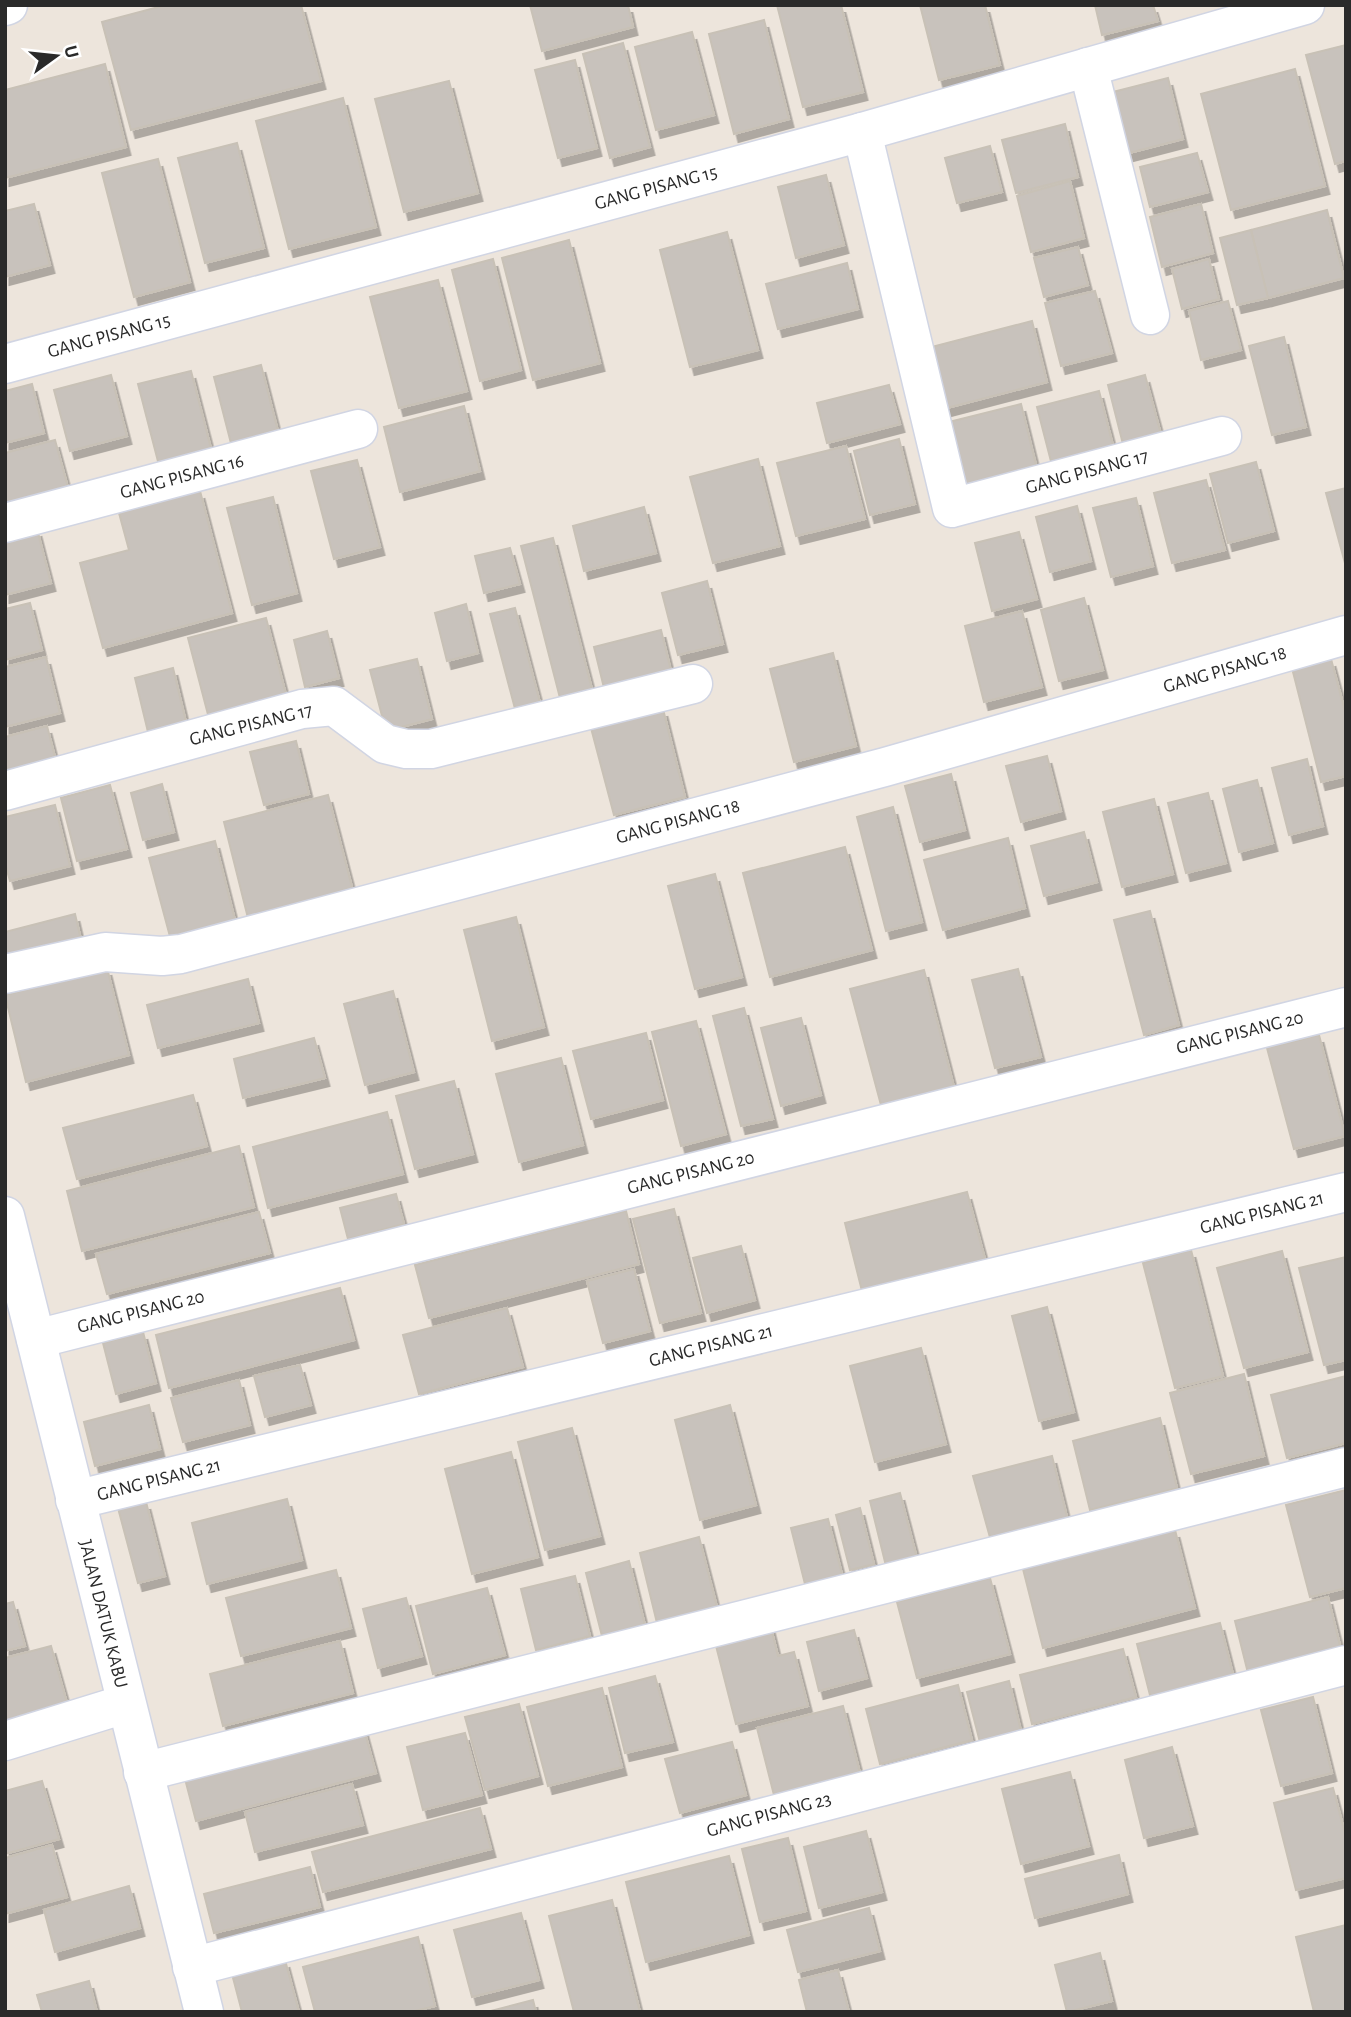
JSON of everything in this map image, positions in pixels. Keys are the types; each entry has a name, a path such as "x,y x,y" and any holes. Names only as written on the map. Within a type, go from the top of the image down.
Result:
{"street":[{"name":"GANG PISANG 15","path":"5,364 862,132 1305,5"},
{"path":"1088,67 1150,315"},
{"name":"GANG PISANG 17","path":"862,132 952,508 1222,436"},
{"name":"GANG PISANG 16","path":"5,523 358,429"},
{"name":"GANG PISANG 18","path":"5,974 105,952 162,956 181,954 885,767 1346,635"},
{"name":"GANG PISANG 17","path":"5,791 302,709 334,706 385,744 406,749 431,749 693,684"},
{"name":"GANG PISANG 20","path":"36,1339 1346,1007"},
{"name":"GANG PISANG 21","path":"75,1500 1346,1192"},
{"name":"JALAN DATUK KABU","path":"5,1216 204,2012"},
{"path":"143,1772 1346,1467"},
{"name":"GANG PISANG 23","path":"192,1967 1346,1665"},
{"path":"5,1741 125,1704"}],"building":[{"path":"166,5 301,5 321,81 131,130 102,22"},
{"path":"530,5 628,5 633,27 542,51"},
{"path":"777,5 841,5 863,92 803,107"},
{"path":"920,5 985,5 1000,65 939,80"},
{"path":"1095,5 1153,5 1158,21 1102,35"},
{"path":"764,20 789,119 734,134 709,34"},
{"path":"692,32 714,115 656,130 635,47"},
{"path":"623,43 650,147 610,158 583,54"},
{"path":"1346,45 1346,161 1335,164 1306,55"},
{"path":"575,60 597,148 558,158 535,70"},
{"path":"105,64 126,147 5,178 5,90"},
{"path":"1295,69 1325,186 1231,210 1201,94"},
{"path":"1168,78 1183,139 1129,153 1113,92"},
{"path":"449,81 478,193 404,212 375,99"},
{"path":"343,98 376,227 289,249 256,121"},
{"path":"1065,124 1078,177 1016,193 1002,140"},
{"path":"237,143 264,248 205,263 178,158"},
{"path":"990,146 1002,192 957,203 945,158"},
{"path":"1197,153 1208,192 1150,207 1140,167"},
{"path":"158,159 190,282 134,297 102,173"},
{"path":"826,175 844,245 796,258 778,187"},
{"path":"1070,181 1084,238 1031,252 1017,196"},
{"path":"34,204 50,265 5,277 5,211"},
{"path":"1201,204 1213,253 1162,267 1150,217"},
{"path":"1327,210 1344,278 1268,298 1251,230"},
{"path":"1251,230 1268,298 1237,305 1220,238"},
{"path":"727,232 758,350 690,367 660,250"},
{"path":"569,240 600,363 533,380 502,258"},
{"path":"1078,247 1088,285 1044,297 1034,258"},
{"path":"493,259 521,370 480,381 452,270"},
{"path":"1209,259 1219,299 1182,309 1172,269"},
{"path":"847,263 858,309 778,329 766,284"},
{"path":"438,280 467,391 399,408 370,297"},
{"path":"1095,291 1112,353 1061,366 1045,303"},
{"path":"1228,301 1241,350 1201,360 1189,311"},
{"path":"1032,321 1047,382 943,409 928,348"},
{"path":"1284,337 1306,427 1272,435 1249,346"},
{"path":"261,365 281,443 234,455 214,377"},
{"path":"191,371 214,460 161,473 138,384"},
{"path":"111,375 127,436 70,451 54,390"},
{"path":"1145,375 1162,438 1124,448 1108,385"},
{"path":"32,384 44,433 5,443 5,391"},
{"path":"889,385 900,424 827,443 817,403"},
{"path":"1099,391 1116,457 1054,473 1037,407"},
{"path":"1021,404 1038,473 967,491 949,422"},
{"path":"464,406 480,471 400,492 384,427"},
{"path":"899,439 915,504 870,515 854,451"},
{"path":"55,440 70,495 5,511 5,453"},
{"path":"846,446 865,519 796,536 777,463"},
{"path":"758,459 780,546 713,563 690,477"},
{"path":"357,460 380,547 334,559 311,471"},
{"path":"1256,462 1274,531 1228,543 1210,474"},
{"path":"1206,480 1225,550 1172,563 1154,493"},
{"path":"1346,488 1346,567 1326,493"},
{"path":"200,491 232,613 103,648 80,563 129,550 119,513"},
{"path":"273,497 297,593 252,605 227,508"},
{"path":"1136,498 1153,566 1111,577 1093,508"},
{"path":"1077,506 1091,561 1050,572 1036,517"},
{"path":"644,507 656,553 584,571 573,526"},
{"path":"37,529 51,583 5,595 5,538"},
{"path":"1019,532 1037,599 992,611 975,543"},
{"path":"553,538 592,689 560,698 521,546"},
{"path":"510,548 520,584 484,593 475,556"},
{"path":"707,581 723,644 678,655 662,593"},
{"path":"1084,598 1103,670 1059,681 1041,610"},
{"path":"30,603 42,650 5,660 5,609"},
{"path":"466,604 478,653 447,661 435,613"},
{"path":"515,608 543,714 518,720 490,614"},
{"path":"1022,611 1042,687 984,702 965,626"},
{"path":"266,618 289,706 211,726 188,638"},
{"path":"661,630 673,679 606,696 594,647"},
{"path":"327,631 339,678 305,687 294,640"},
{"path":"833,653 856,746 794,762 770,669"},
{"path":"46,657 60,713 5,727 5,667"},
{"path":"417,659 432,719 386,731 370,670"},
{"path":"1331,659 1346,715 1346,776 1321,782 1292,668"},
{"path":"173,668 186,722 148,732 135,678"},
{"path":"663,709 685,797 614,815 591,728"},
{"path":"47,726 56,761 5,774 5,737"},
{"path":"296,741 309,794 264,805 250,752"},
{"path":"1047,756 1061,811 1021,822 1006,766"},
{"path":"1307,759 1323,826 1289,835 1272,768"},
{"path":"951,774 965,830 920,842 905,786"},
{"path":"1257,780 1273,843 1239,852 1223,789"},
{"path":"162,784 174,832 143,840 131,793"},
{"path":"110,785 127,849 77,861 61,798"},
{"path":"1208,793 1226,863 1186,873 1168,803"},
{"path":"328,795 353,891 248,918 224,822"},
{"path":"1154,799 1173,874 1122,887 1103,812"},
{"path":"55,805 70,866 10,881 5,863 5,817"},
{"path":"893,807 922,922 886,931 857,817"},
{"path":"1084,832 1097,882 1044,896 1031,846"},
{"path":"1008,838 1025,908 943,930 924,860"},
{"path":"215,841 237,928 172,944 149,858"},
{"path":"845,847 872,950 770,977 743,873"},
{"path":"715,874 742,977 695,989 668,886"},
{"path":"1150,911 1179,1025 1144,1035 1114,920"},
{"path":"75,914 83,948 5,968 5,932"},
{"path":"516,917 544,1027 492,1041 464,930"},
{"path":"107,968 129,1055 26,1082 5,995"},
{"path":"1018,969 1041,1057 995,1068 972,980"},
{"path":"924,970 954,1087 881,1105 850,989"},
{"path":"248,979 259,1023 158,1048 147,1005"},
{"path":"393,991 414,1072 365,1085 344,1004"},
{"path":"744,1008 773,1119 741,1126 713,1016"},
{"path":"801,1018 821,1095 781,1106 761,1028"},
{"path":"696,1021 726,1134 681,1146 652,1032"},
{"path":"646,1033 663,1100 591,1119 573,1051"},
{"path":"1319,1035 1345,1136 1294,1149 1267,1048"},
{"path":"314,1038 325,1078 243,1098 234,1059"},
{"path":"561,1058 583,1145 519,1162 496,1074"},
{"path":"454,1081 473,1154 415,1169 396,1096"},
{"path":"193,1095 207,1146 77,1179 63,1128"},
{"path":"387,1112 403,1174 268,1208 253,1147"},
{"path":"239,1146 254,1207 82,1251 67,1191"},
{"path":"967,1192 985,1259 862,1291 845,1223"},
{"path":"396,1194 404,1224 348,1239 340,1208"},
{"path":"674,1209 701,1313 660,1323 633,1219"},
{"path":"626,1211 639,1264 429,1318 415,1265"},
{"path":"259,1212 270,1253 107,1294 96,1254"},
{"path":"741,1246 755,1300 707,1313 693,1258"},
{"path":"1191,1250 1223,1376 1175,1388 1143,1263"},
{"path":"1282,1251 1308,1352 1244,1368 1217,1268"},
{"path":"1346,1257 1346,1360 1324,1365 1299,1268"},
{"path":"634,1269 650,1331 603,1343 587,1281"},
{"path":"340,1288 354,1340 169,1388 156,1335"},
{"path":"1047,1307 1074,1412 1039,1421 1012,1316"},
{"path":"507,1308 523,1367 419,1394 403,1335"},
{"path":"143,1332 156,1383 116,1394 103,1343"},
{"path":"921,1348 946,1444 875,1462 850,1366"},
{"path":"300,1365 311,1405 265,1417 254,1376"},
{"path":"1244,1374 1264,1456 1191,1474 1170,1393"},
{"path":"1346,1376 1346,1443 1287,1458 1271,1395"},
{"path":"239,1380 250,1425 183,1442 171,1398"},
{"path":"149,1405 160,1449 95,1466 84,1422"},
{"path":"730,1405 756,1505 700,1520 675,1420"},
{"path":"1160,1418 1177,1488 1090,1510 1073,1441"},
{"path":"572,1428 600,1536 545,1550 518,1442"},
{"path":"511,1452 538,1557 472,1574 445,1469"},
{"path":"1052,1456 1068,1521 991,1541 973,1476"},
{"path":"1346,1490 1346,1588 1310,1597 1286,1505"},
{"path":"900,1493 918,1562 887,1570 870,1501"},
{"path":"287,1499 302,1560 207,1584 192,1523"},
{"path":"146,1502 165,1576 138,1583 118,1508"},
{"path":"860,1508 874,1564 850,1570 836,1515"},
{"path":"828,1519 843,1578 806,1588 791,1528"},
{"path":"1175,1530 1195,1608 1043,1648 1023,1569"},
{"path":"699,1537 717,1607 657,1623 640,1553"},
{"path":"629,1561 645,1625 602,1636 586,1573"},
{"path":"336,1570 351,1628 241,1656 226,1598"},
{"path":"575,1576 590,1636 536,1650 521,1589"},
{"path":"990,1578 1010,1654 917,1678 897,1602"},
{"path":"487,1588 505,1655 433,1674 416,1606"},
{"path":"1328,1597 1342,1653 1249,1677 1235,1621"},
{"path":"406,1598 422,1656 378,1668 363,1609"},
{"path":"13,1602 25,1646 5,1651 5,1604"},
{"path":"1220,1623 1234,1678 1151,1699 1137,1644"},
{"path":"770,1624 778,1656 794,1652 808,1706 736,1724 714,1638"},
{"path":"854,1630 867,1678 819,1691 807,1642"},
{"path":"340,1641 353,1693 223,1726 210,1674"},
{"path":"51,1646 69,1710 5,1728 5,1658"},
{"path":"1123,1649 1136,1697 1032,1724 1020,1675"},
{"path":"655,1676 673,1742 625,1753 609,1688"},
{"path":"1009,1681 1022,1735 981,1746 967,1692"},
{"path":"958,1685 972,1740 880,1764 866,1709"},
{"path":"602,1688 622,1767 548,1786 527,1707"},
{"path":"1313,1697 1332,1773 1281,1786 1261,1710"},
{"path":"519,1704 538,1776 485,1790 465,1717"},
{"path":"843,1706 860,1773 774,1795 757,1728"},
{"path":"363,1726 376,1773 196,1821 184,1775"},
{"path":"465,1733 482,1795 423,1810 407,1747"},
{"path":"732,1742 746,1795 680,1813 665,1759"},
{"path":"1172,1747 1193,1826 1144,1838 1125,1760"},
{"path":"1070,1772 1089,1846 1021,1864 1002,1789"},
{"path":"42,1781 59,1839 5,1854 5,1791"},
{"path":"352,1784 363,1825 255,1852 245,1812"},
{"path":"1333,1788 1346,1837 1346,1878 1296,1890 1274,1803"},
{"path":"480,1808 491,1849 323,1892 312,1852"},
{"path":"866,1831 882,1892 819,1908 804,1847"},
{"path":"788,1838 806,1911 760,1922 742,1849"},
{"path":"52,1845 67,1897 5,1914 5,1858"},
{"path":"1119,1855 1128,1894 1035,1918 1025,1879"},
{"path":"729,1856 749,1935 646,1962 626,1882"},
{"path":"310,1867 320,1907 214,1933 204,1894"},
{"path":"129,1886 140,1928 55,1952 44,1910"},
{"path":"612,1900 640,2012 574,2012 549,1916"},
{"path":"869,1908 880,1951 798,1972 787,1930"},
{"path":"521,1913 539,1980 472,1997 454,1930"},
{"path":"1346,1925 1346,2012 1314,2012 1296,1937"},
{"path":"418,1937 435,2006 411,2012 315,2012 303,1967"},
{"path":"1100,1953 1112,2001 1067,2012 1055,1965"},
{"path":"285,1960 299,2012 242,2012 232,1974"},
{"path":"838,1970 849,2012 807,2012 799,1980"},
{"path":"89,1981 97,2012 42,2012 37,1995"},
{"path":"533,2000 536,2012 487,2012"}]}
